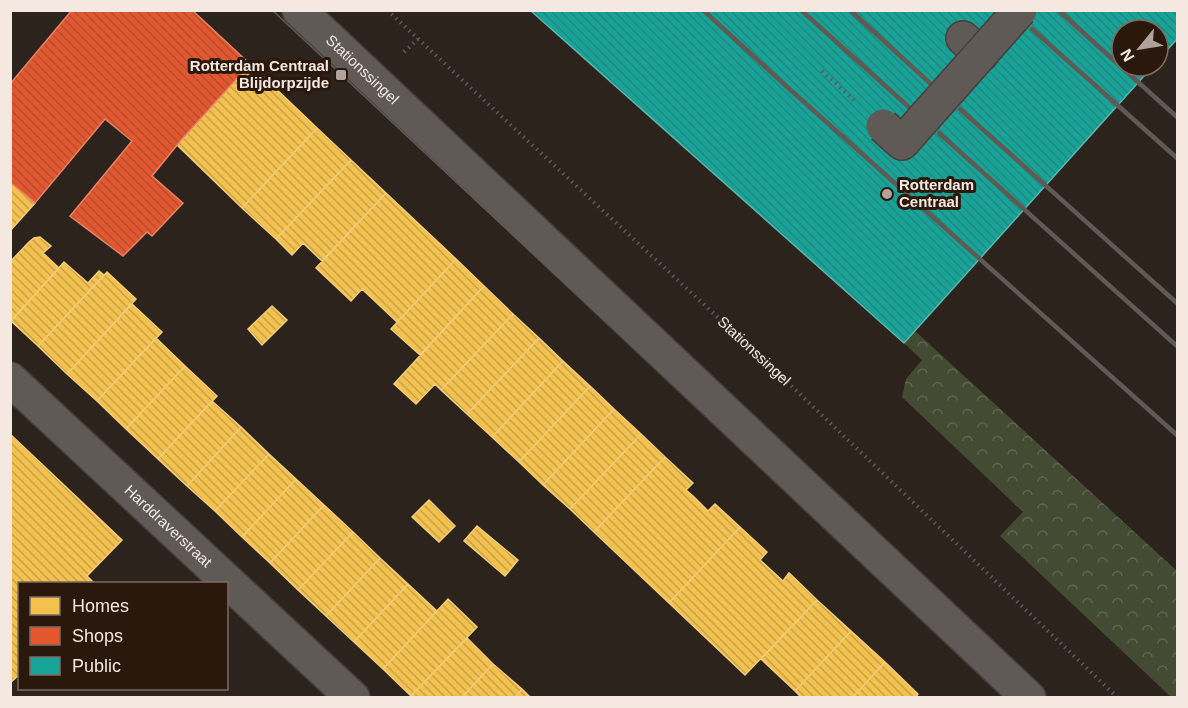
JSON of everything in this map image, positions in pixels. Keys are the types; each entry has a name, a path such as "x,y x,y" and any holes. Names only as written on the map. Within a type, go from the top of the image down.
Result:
{"street":[{"name":"Stationssingel","path":"299,10 1029,698"},
{"path":"883,126 902,143 972,46 1020,10"},
{"name":"Harddraverstraat","path":"10,379 353,698"}],"path":[{"name":"Stationssingel","path":"387,10 782,377 1118,698"},
{"path":"822,72 848,95"}],"green space":[{"path":"915,331 1177,571 1177,697 1171,697 1000,536 1023,512 902,397 906,379 922,360 904,343"}],"building: Homes":[{"path":"250,64 317,128 242,208 177,145"},
{"path":"317,128 351,160 276,239 242,208"},
{"path":"351,160 386,193 322,261 303,243 292,255 276,239"},
{"path":"10,182 35,203 10,231"},
{"path":"386,193 456,259 397,322 362,289 351,301 316,268"},
{"path":"40,237 51,246 43,253 59,268 11,321 10,262 29,242"},
{"path":"456,259 484,286 420,355 391,329"},
{"path":"64,262 88,283 99,271 104,275 38,346 11,321"},
{"path":"107,272 136,299 67,374 38,346"},
{"path":"484,286 513,314 441,390 435,384 416,404 394,384"},
{"path":"132,304 162,332 97,401 67,374"},
{"path":"272,306 287,320 262,345 248,329"},
{"path":"513,314 539,338 467,414 441,390"},
{"path":"156,338 185,366 126,429 97,401"},
{"path":"539,338 563,361 492,437 467,414"},
{"path":"563,361 590,386 519,462 492,437"},
{"path":"185,366 217,396 158,459 126,429"},
{"path":"590,386 614,409 543,485 519,462"},
{"path":"212,401 241,427 187,486 158,459"},
{"path":"614,409 641,434 570,509 543,485"},
{"path":"241,427 269,454 215,511 187,486"},
{"path":"10,434 122,540 87,576 93,582 18,582 18,676 10,683"},
{"path":"641,434 665,457 594,532 570,509"},
{"path":"269,454 296,479 242,537 215,511"},
{"path":"665,457 693,483 686,490 708,511 715,504 740,527 669,603 594,532"},
{"path":"296,479 324,505 270,563 242,537"},
{"path":"429,500 455,526 439,542 412,517"},
{"path":"324,505 353,532 298,590 270,563"},
{"path":"477,526 518,560 505,576 464,541"},
{"path":"740,527 767,552 760,560 783,581 789,573 817,600 745,675 669,603"},
{"path":"353,532 380,558 326,616 298,590"},
{"path":"380,558 408,584 354,642 326,616"},
{"path":"408,584 437,611 383,669 354,642"},
{"path":"448,599 477,627 411,696 383,669"},
{"path":"817,600 851,631 795,691 761,659"},
{"path":"851,631 885,662 852,698 802,698 795,691"},
{"path":"467,638 493,664 461,698 413,698 411,696"},
{"path":"885,662 918,694 915,698 852,698"},
{"path":"493,664 522,689 514,698 461,698"},
{"path":"522,689 531,698 514,698"}],"building: Shops":[{"path":"72,10 192,10 250,64 152,176 183,203 152,236 147,232 123,256 70,216 132,141 105,119 35,203 10,182 10,84"}],"building: Public":[{"name":"Rotterdam Centraal","path":"530,10 1178,10 1178,38 1170,47 1170,18 1110,18 1110,78 1142,78 904,343"}],"tram line":[{"path":"272,10 1009,698"},
{"path":"316,10 1040,698"}],"railway":[{"path":"703,10 1178,436"},
{"path":"801,10 911,109"},
{"path":"850,10 932,85"},
{"path":"1058,10 1178,118"},
{"path":"1032,29 1178,159"},
{"path":"960,109 1178,304"},
{"path":"939,133 1178,347"}],"place":[{"name":"Rotterdam Centraal Blijdorpzijde","path":"341,75"},
{"name":"Rotterdam Centraal","path":"887,194"}]}
